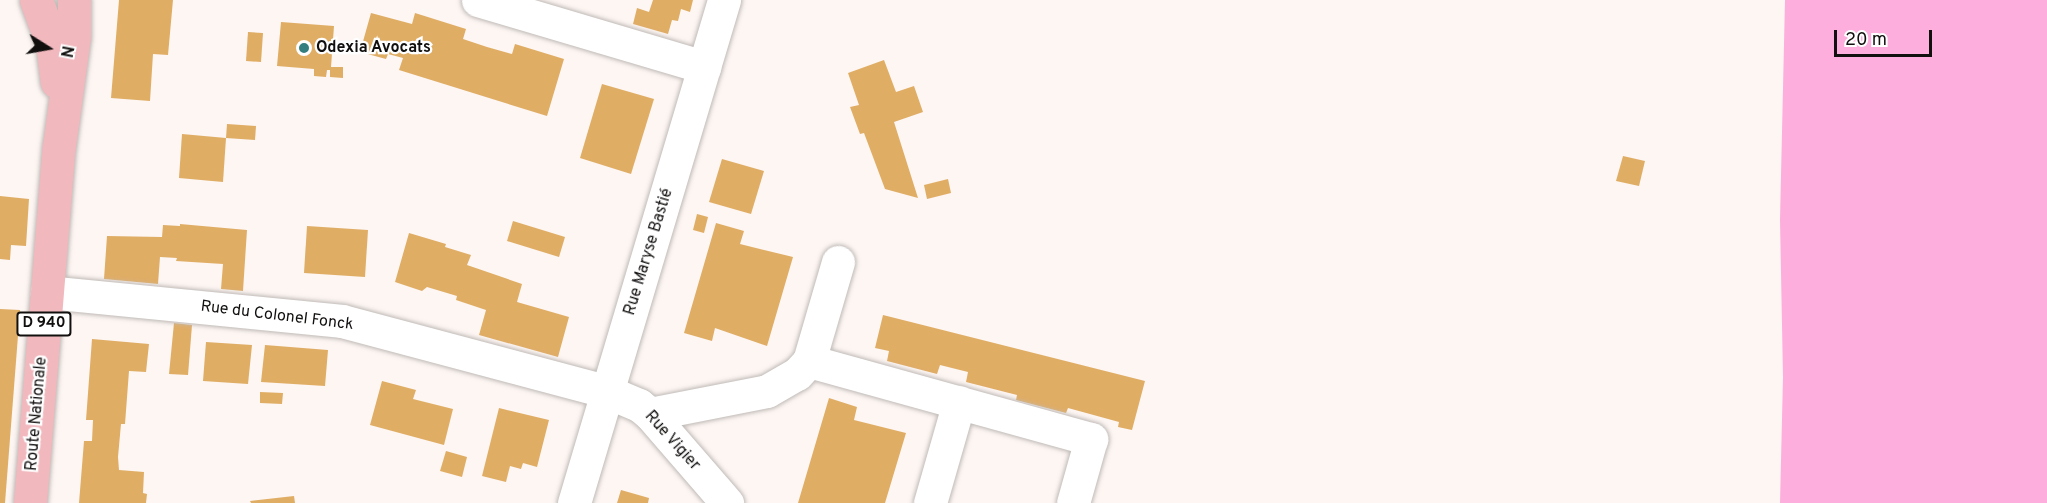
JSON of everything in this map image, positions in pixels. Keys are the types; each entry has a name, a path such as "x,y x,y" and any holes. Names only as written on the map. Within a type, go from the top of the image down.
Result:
{"main road":[{"name":"Route Nationale","path":"36,0 52,43 56,69 59,146"},
{"name":"Route Nationale","path":"30,503 59,146 74,36 74,0"}],"street":[{"path":"478,0 704,67"},
{"name":"Rue Maryse Bastié","path":"574,503 724,0"},
{"path":"650,414 742,398 767,391 797,374 809,361 838,262"},
{"name":"Rue du Colonel Fonck","path":"47,292 342,321 608,392"},
{"path":"809,361 1091,440 1073,503"},
{"name":"Rue Vigier","path":"608,392 639,405 650,414 727,503"},
{"path":"930,503 959,402"}],"shaded area":[{"path":"1785,0 2047,0 2047,503 1780,503 1783,377 1780,220"}],"building":[{"path":"119,0 173,0 168,55 153,54 150,101 111,98"},
{"path":"653,0 693,0 690,12 681,9 678,21 672,20 668,34 633,24 637,8 649,12"},
{"path":"371,13 412,24 415,13 466,29 463,39 487,47 512,54 515,44 564,59 547,116 399,70 403,58 388,54 386,59 360,52"},
{"path":"281,22 334,26 331,67 343,67 343,78 330,77 330,70 327,70 326,77 314,76 314,69 277,66"},
{"path":"248,32 263,33 261,62 246,61"},
{"path":"884,60 896,92 914,86 923,112 894,122 918,198 885,189 864,133 860,134 850,107 859,105 848,73"},
{"path":"602,84 654,99 631,174 580,158"},
{"path":"227,124 256,126 255,140 226,138"},
{"path":"182,134 226,138 223,182 179,178"},
{"path":"1623,156 1645,161 1639,186 1616,181"},
{"path":"722,159 764,171 751,214 709,202"},
{"path":"948,179 951,193 927,199 924,185"},
{"path":"0,196 29,199 26,246 11,245 10,260 0,259"},
{"path":"697,214 708,217 704,233 693,230"},
{"path":"513,221 565,237 559,257 507,241"},
{"path":"716,223 744,231 740,244 793,257 767,346 715,328 712,341 684,333"},
{"path":"180,224 247,230 243,291 221,289 223,264 176,261 177,258 160,257 158,284 104,279 107,236 162,237 163,225 180,226"},
{"path":"307,226 368,230 365,277 304,273"},
{"path":"409,233 446,244 445,247 471,255 467,265 522,284 517,302 569,317 558,357 479,335 486,310 456,300 457,296 427,287 422,291 395,282"},
{"path":"0,309 20,310 5,503 0,503"},
{"path":"883,315 1145,381 1132,430 1118,427 1119,422 1068,408 1066,413 1016,400 1017,395 966,382 968,372 940,365 937,374 887,361 889,351 875,348"},
{"path":"174,323 192,325 188,375 169,374"},
{"path":"92,339 149,344 146,372 129,371 125,424 121,424 118,457 119,470 144,472 143,493 147,494 146,503 79,503 84,441 92,441 93,420 86,420"},
{"path":"206,342 252,345 248,384 203,381"},
{"path":"265,345 328,350 325,386 261,382"},
{"path":"382,381 416,390 413,399 453,409 444,445 370,425"},
{"path":"260,392 283,393 282,404 260,403"},
{"path":"829,398 857,407 854,420 906,433 885,503 798,503"},
{"path":"499,408 549,420 537,467 523,463 521,469 510,466 506,482 482,476"},
{"path":"446,451 467,457 462,477 440,471"},
{"path":"621,490 649,498 648,503 617,503"},
{"path":"294,496 295,503 251,503 250,501"}],"place":[{"name":"Odexia Avocats","path":"304,48"}]}
